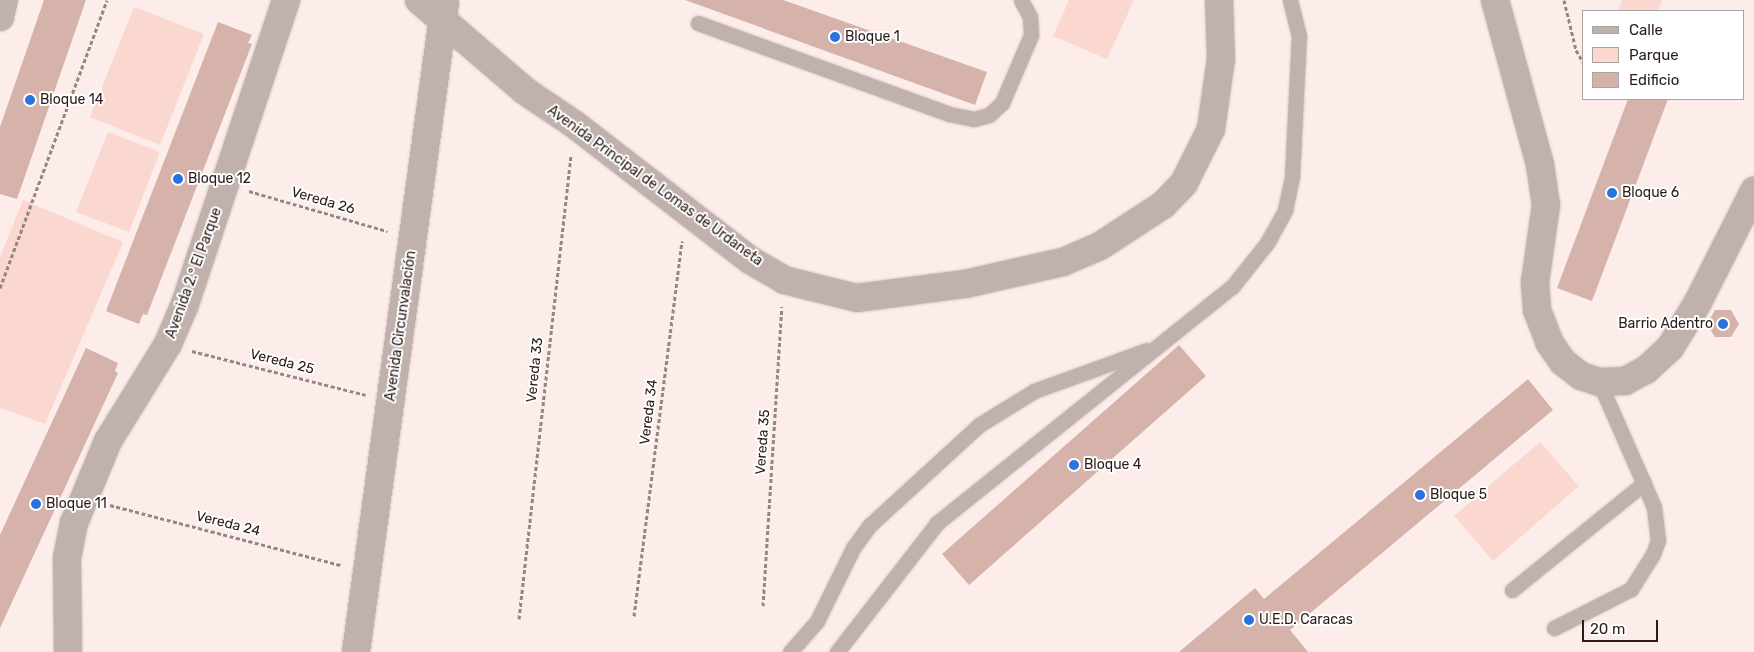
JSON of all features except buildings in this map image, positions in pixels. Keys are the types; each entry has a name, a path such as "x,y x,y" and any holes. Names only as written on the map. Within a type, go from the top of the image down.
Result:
{"street":[{"path":"0,17 4,0"},
{"name":"Avenida 2.° El Parque","path":"68,652 67,558 74,522 108,441 168,344 227,184 286,0"},
{"name":"Avenida Principal de Lomas de Urdaneta","path":"419,0 444,8 525,92 574,124 750,260 784,280 856,298 902,294 1063,262 1136,225 1184,183 1211,129 1221,59 1219,0"},
{"path":"1495,0 1540,165 1546,205 1535,282 1536,310 1549,342 1563,362 1599,382 1625,381 1646,370 1670,348 1746,223 1754,190"},
{"name":"Avenida Circunvalación","path":"356,652 365,571 414,239 444,8"}],"lane":[{"path":"698,23 949,114 974,119 989,115 1002,103 1031,35 1030,17 1021,0"},
{"path":"837,652 937,523 1232,287 1267,243 1285,210 1292,177 1299,36 1290,0"},
{"path":"790,652 817,622 853,548 870,525 979,425 1034,391 1158,346"},
{"path":"1554,628 1609,603 1640,578 1658,540 1654,507 1599,382"},
{"path":"1512,590 1644,483"}],"path":[{"path":"0,288 107,0"},
{"path":"1564,0 1576,50 1582,60"},
{"name":"Vereda 33","path":"520,619 574,124"},
{"name":"Vereda 26","path":"227,184 414,239"},
{"name":"Vereda 34","path":"634,616 686,211"},
{"name":"Vereda 35","path":"763,606 784,280"},
{"name":"Vereda 25","path":"168,344 391,401"},
{"name":"Vereda 24","path":"85,498 365,571"}],"green space":[{"path":"1069,0 1134,0 1107,59 1053,36"},
{"path":"1622,0 1662,0 1658,10 1618,10"},
{"path":"134,7 204,34 160,145 90,117"},
{"path":"108,132 160,152 129,232 76,212"},
{"path":"23,200 123,242 45,424 0,408 0,257"},
{"path":"1540,442 1579,486 1493,561 1454,516"}],"place":[{"name":"Bloque 1","path":"835,37"},
{"name":"Bloque 14","path":"30,100"},
{"name":"Bloque 12","path":"178,179"},
{"name":"Bloque 6","path":"1612,193"},
{"name":"Barrio Adentro","path":"1723,324"},
{"name":"Bloque 4","path":"1074,465"},
{"name":"Bloque 5","path":"1420,495"},
{"name":"Bloque 11","path":"36,504"},
{"name":"U.E.D. Caracas","path":"1249,620"}]}
